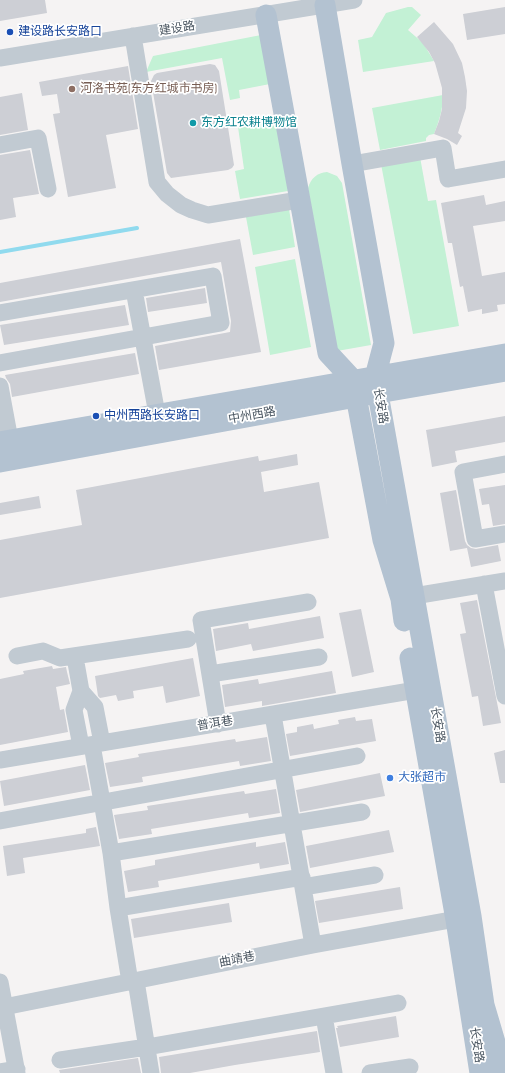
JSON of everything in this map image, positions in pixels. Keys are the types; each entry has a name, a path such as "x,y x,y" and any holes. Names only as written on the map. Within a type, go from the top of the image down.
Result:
{"main road":[{"path":"326,3 352,164 384,343 377,385"},
{"path":"263,7 328,353 354,389"},
{"name":"中州西路","path":"377,385 505,354"},
{"name":"中州西路","path":"0,462 354,389 377,385 505,371"},
{"name":"长安路","path":"377,385 414,596 423,689"},
{"name":"中州西路","path":"5,441 157,414 354,389"},
{"name":"长安路","path":"354,389 382,540 401,599 423,689 463,918 480,1073"},
{"name":"长安路","path":"463,918 484,1005 497,1049 501,1073"}],"street":[{"name":"建设路","path":"0,58 133,36 295,0"},
{"name":"建设路","path":"0,49 263,7 354,0"},
{"path":"133,36 157,182 167,194 181,205 208,215 299,200"},
{"path":"0,145 38,138 48,189"},
{"path":"352,164 443,148 448,179 505,169"},
{"path":"0,313 214,276 221,323 0,363"},
{"path":"134,290 157,414"},
{"path":"0,386 5,441"},
{"path":"505,464 463,472 475,539 505,534"},
{"path":"414,596 505,581"},
{"path":"484,584 500,639 505,692"},
{"path":"218,724 201,620 308,602"},
{"path":"17,656 43,651 60,658 75,657 188,639"},
{"path":"75,657 81,691 95,707 91,745 111,853 118,908 151,1073"},
{"path":"210,674 319,657"},
{"name":"普洱巷","path":"0,760 423,689"},
{"path":"273,714 313,945"},
{"path":"0,821 357,756"},
{"path":"111,853 362,812"},
{"path":"118,908 302,882 375,875"},
{"name":"曲靖巷","path":"4,1007 313,945 463,918"},
{"path":"0,982 17,1071 0,1072"},
{"path":"60,1060 147,1047 398,1003"},
{"path":"324,1016 334,1073"},
{"path":"370,1073 410,1067"}],"green space":[{"path":"412,7 421,15 408,30 423,43 434,61 363,72 358,40 372,37 386,13"},
{"path":"261,35 270,84 239,90 240,98 230,100 222,58 146,72 153,56"},
{"path":"443,95 436,129 434,134 429,135 426,138 426,141 380,150 372,108"},
{"path":"276,121 288,191 240,199 235,171 244,169 238,127"},
{"path":"420,157 428,201 436,200 459,326 413,334 381,164"},
{"path":"327,172 337,176 342,183 371,345 337,351 308,188 311,181 315,177"},
{"path":"289,209 295,247 253,255 246,217"},
{"path":"295,259 311,347 270,355 255,267"}],"building":[{"path":"0,0 45,0 47,13 0,21"},
{"path":"505,7 505,34 467,40 463,14"},
{"path":"434,22 453,44 462,63 465,77 467,91 466,108 458,133 462,136 457,145 434,134 442,109 442,88 435,63 429,52 417,37"},
{"name":"东方红农耕博物馆","path":"210,64 215,65 219,71 234,165 228,170 171,178 167,173 151,81 157,73"},
{"path":"128,66 138,129 106,135 116,188 68,197 53,114 60,113 57,94 42,96 39,82"},
{"path":"22,93 28,130 0,135 0,97"},
{"path":"30,150 39,194 13,198 16,217 0,220 0,155"},
{"path":"484,195 486,205 505,201 505,221 473,226 482,276 505,272 505,304 497,305 498,311 482,314 482,309 468,312 463,286 460,287 452,243 448,243 441,203"},
{"path":"240,239 261,352 159,370 155,346 230,332 231,321 221,262 0,302 0,283"},
{"path":"205,288 207,303 148,312 146,298"},
{"path":"125,305 129,325 4,345 0,325"},
{"path":"135,353 139,374 12,397 10,384 5,375"},
{"path":"505,416 505,442 455,451 457,462 432,467 426,430"},
{"path":"297,454 298,465 261,472 264,492 319,482 329,538 0,598 0,540 82,525 76,490 258,456 259,461"},
{"path":"505,485 505,524 493,526 489,504 482,505 479,489"},
{"path":"456,490 467,545 476,549 498,545 501,561 471,567 467,548 450,551 440,493"},
{"path":"39,496 41,508 0,515 0,503"},
{"path":"477,600 501,723 483,726 478,696 472,697 460,634 466,633 460,603"},
{"path":"361,609 374,672 352,677 339,613"},
{"path":"320,616 324,638 253,651 251,644 216,651 213,629 248,623 249,629"},
{"path":"193,658 200,696 166,703 163,686 133,691 134,698 118,701 116,695 100,698 98,696 95,676"},
{"path":"52,666 53,669 66,667 70,684 56,687 60,710 64,709 68,732 0,745 0,679 24,674 23,671"},
{"path":"332,671 336,693 262,706 262,701 225,707 222,685 258,679 259,684"},
{"path":"355,717 356,721 372,719 376,741 290,756 286,734 297,732 297,727 313,724 314,729 339,724 338,720"},
{"path":"267,737 271,761 240,766 239,761 142,777 143,782 110,787 105,763 139,757 138,754 235,739 236,742"},
{"path":"505,750 505,783 500,783 494,753"},
{"path":"85,765 90,790 4,806 0,781"},
{"path":"380,773 385,796 300,812 296,790"},
{"path":"276,789 280,813 249,818 248,813 151,829 152,834 119,839 114,815 148,810 147,806 244,791 245,794"},
{"path":"96,827 100,846 23,858 25,873 7,876 3,846 86,833 86,829"},
{"path":"389,830 394,852 310,868 306,846"},
{"path":"256,842 256,847 285,842 289,864 260,869 259,863 158,881 159,887 128,892 124,871 155,865 155,860"},
{"path":"400,887 403,909 319,923 315,901"},
{"path":"229,903 232,922 134,938 131,919"},
{"path":"396,1016 399,1037 340,1047 336,1028 338,1028 337,1026"},
{"path":"317,1031 320,1052 190,1073 161,1073 159,1057"},
{"path":"138,1058 141,1073 60,1073 59,1070"}],"waterway":[{"path":"0,252 137,228"}],"place":[{"name":"建设路长安路口","path":"10,32"},
{"name":"河洛书苑(东方红城市书房)","path":"72,89"},
{"name":"东方红农耕博物馆","path":"193,123"},
{"name":"中州西路长安路口","path":"96,416"},
{"name":"大张超市","path":"390,778"}]}
